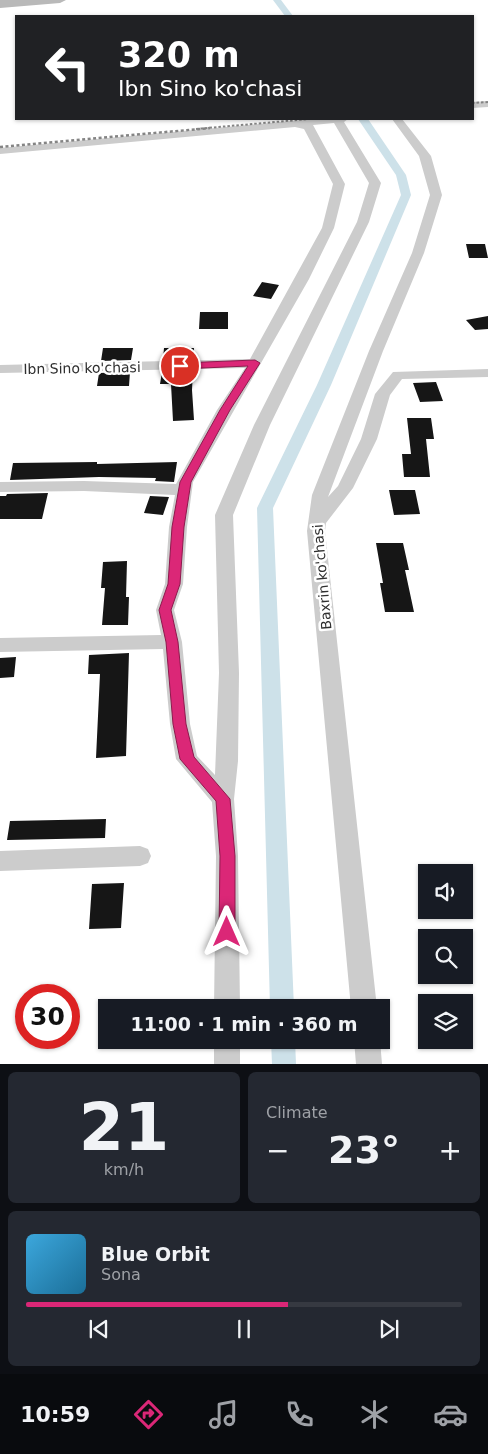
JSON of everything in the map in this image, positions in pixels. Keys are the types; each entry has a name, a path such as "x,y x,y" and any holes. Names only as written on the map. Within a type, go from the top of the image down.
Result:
{"street":[{"path":"0,4 60,0"},
{"path":"474,105 488,104"},
{"path":"0,151 329,120"},
{"path":"227,999 227,856 223,799 229,673 224,515 262,425 363,222 374,183 338,120"},
{"name":"Baxrin ko'chasi","path":"363,999 316,531 320,495 376,351 418,253 436,195 424,156 398,120"},
{"path":"223,799 187,759 180,724 172,642 165,610 174,584 178,527 185,482 225,410 255,363 328,228 338,184 326,157 313,138 309,127 297,124"},
{"name":"Ibn Sino ko'chasi","path":"0,369 255,363"},
{"path":"317,522 345,488 369,439 383,394 398,375 488,373"},
{"path":"0,486 84,486 184,490"},
{"path":"0,645 172,642"},
{"path":"0,861 140,856"},
{"path":"227,1049 227,1064"},
{"path":"368,1049 369,1064"}],"building":[{"path":"466,244 485,244 488,258 469,258"},
{"path":"262,282 279,285 271,299 253,296"},
{"path":"200,312 228,312 228,329 199,329"},
{"path":"488,316 488,329 475,330 466,320"},
{"path":"103,348 133,348 131,360 101,361"},
{"path":"164,348 194,348 193,358 163,359"},
{"path":"193,371 194,420 173,421 171,384 160,384 162,372"},
{"path":"130,372 129,386 97,386 99,373"},
{"path":"436,382 443,401 420,402 413,383"},
{"path":"407,418 431,418 434,439 426,439 430,477 404,477 402,454 411,454"},
{"path":"97,462 97,464 177,462 174,482 155,481 156,478 99,477 10,480 13,463"},
{"path":"389,490 415,490 420,514 394,515"},
{"path":"48,493 42,519 0,519 0,496 6,496 7,494"},
{"path":"150,496 169,497 163,515 144,513"},
{"path":"376,543 403,543 409,570 405,570 414,612 385,612 380,583 383,583"},
{"path":"127,561 126,597 129,597 128,625 102,625 105,588 101,588 103,562"},
{"path":"129,653 126,756 96,758 100,674 88,674 89,655"},
{"path":"16,657 14,677 0,678 0,658"},
{"path":"106,819 105,838 7,840 10,821"},
{"path":"124,883 121,928 89,929 92,884"}],"waterway":[{"path":"277,0 288,15"},
{"path":"282,999 265,508 324,385 406,195 401,175 364,120"},
{"path":"283,1049 284,1064"}],"railway":[{"path":"474,103 488,102"},
{"path":"196,129 298,120"},
{"path":"0,147 210,128"}],"route":[{"path":"180,366 255,363 225,410 185,482 178,527 174,584 165,610 172,642 180,724 187,759 223,799 227,856 227,932"}]}
